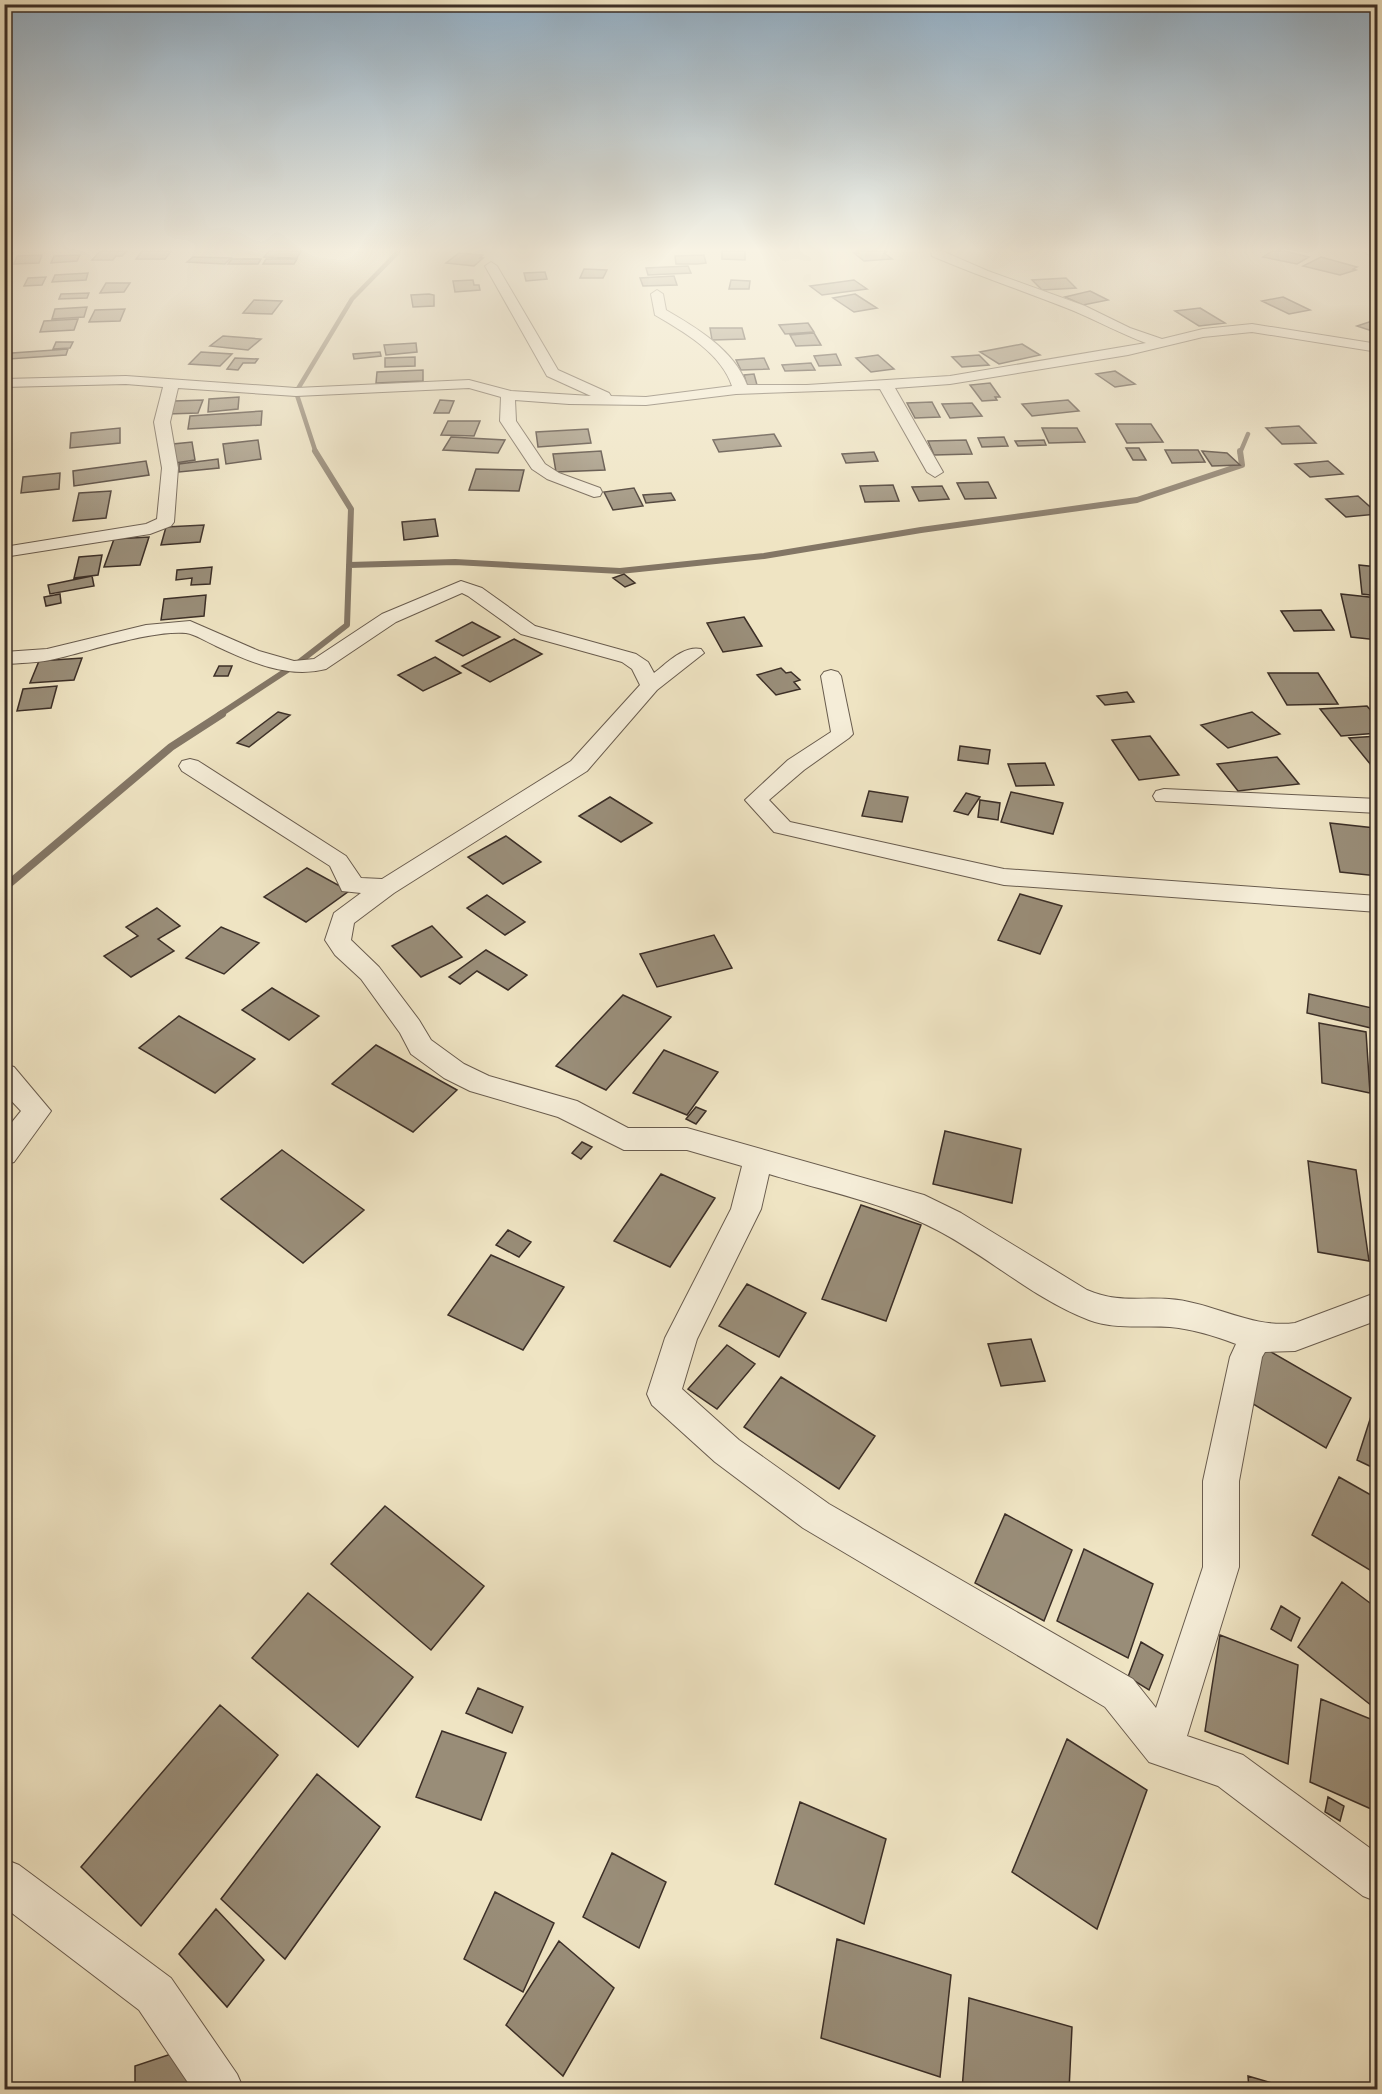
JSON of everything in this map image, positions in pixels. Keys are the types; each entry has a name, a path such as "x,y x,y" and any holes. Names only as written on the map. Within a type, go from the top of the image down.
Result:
{"street":[{"path":"538,349 552,373 616,400"},
{"path":"711,349 727,362 739,379 741,390"},
{"path":"4,383 126,380 287,392 469,384 498,390 508,395 569,400 664,400 741,390 776,391 976,376 1137,349"},
{"path":"4,552 150,529 165,522 170,468 162,422 172,382"},
{"path":"885,384 935,472"},
{"path":"508,395 508,421 525,423"},
{"path":"525,423 541,407 569,400"},
{"path":"525,423 538,466 553,476 594,492"},
{"path":"4,658 47,655 146,631 190,627 252,655 292,667 320,665 389,618 461,586 475,592 528,630 629,658 642,666 650,686"},
{"path":"694,653 650,686 579,766 386,887 342,919 338,940 344,949 370,973 410,1027 421,1047 453,1071 480,1083 567,1109 624,1139 687,1139 913,1204 950,1222 1076,1300 1100,1310 1123,1314 1170,1313 1214,1321 1255,1337 1282,1339 1294,1337 1377,1306"},
{"path":"831,676 842,734 796,765 756,800 782,826 1004,877 1377,904"},
{"path":"190,766 338,861 349,878 350,885 386,887"},
{"path":"1164,796 1377,806"},
{"path":"4,1074 38,1111 4,1154"},
{"path":"758,1160 746,1209 681,1338 663,1394 727,1451 816,1515 1119,1693 1163,1748 1229,1769 1377,1881"},
{"path":"1163,1748 1221,1567 1221,1480 1246,1357 1255,1337"},
{"path":"4,1880 155,1994 220,2090"}],"building":[{"path":"68,349 66,355 9,359 12,353"},
{"path":"385,349 417,349 417,352 386,355"},
{"path":"997,349 1030,349 1040,355 999,364 980,352"},
{"path":"201,352 232,354 220,366 189,364"},
{"path":"380,352 381,356 354,359 353,354"},
{"path":"836,354 841,365 819,366 814,356"},
{"path":"878,355 894,369 871,372 856,358"},
{"path":"979,355 989,365 962,367 952,357"},
{"path":"415,357 415,366 385,367 385,358"},
{"path":"235,358 258,359 255,363 243,363 238,370 227,369"},
{"path":"764,358 769,369 741,370 736,360"},
{"path":"811,363 815,370 785,371 782,365"},
{"path":"423,370 423,381 376,383 377,372"},
{"path":"1115,371 1135,384 1115,387 1096,374"},
{"path":"754,374 757,385 747,385 744,375"},
{"path":"990,383 1000,397 995,397 997,400 982,401 970,385"},
{"path":"239,397 238,409 208,412 209,399"},
{"path":"203,400 198,413 168,414 174,401"},
{"path":"440,400 454,401 449,413 434,413"},
{"path":"1068,400 1079,411 1032,416 1022,404"},
{"path":"932,402 940,417 915,418 907,403"},
{"path":"972,403 982,416 950,418 942,404"},
{"path":"262,411 261,425 188,429 190,416"},
{"path":"448,421 480,421 474,436 441,435"},
{"path":"1116,424 1151,424 1163,442 1127,443"},
{"path":"1299,426 1316,443 1282,444 1266,428"},
{"path":"120,428 120,443 70,448 71,433"},
{"path":"1042,428 1077,428 1085,442 1049,443"},
{"path":"588,429 591,443 538,447 536,432"},
{"path":"774,434 781,446 719,452 713,440"},
{"path":"451,437 505,440 498,453 443,450"},
{"path":"1004,437 1008,446 982,447 978,438"},
{"path":"258,440 261,459 226,464 223,444"},
{"path":"966,440 972,454 934,455 928,441"},
{"path":"1044,440 1046,445 1018,446 1015,441"},
{"path":"192,442 195,460 175,463 173,444"},
{"path":"1126,448 1139,448 1146,460 1133,460"},
{"path":"1165,450 1198,450 1205,462 1172,463"},
{"path":"601,451 605,470 556,472 553,454"},
{"path":"1202,451 1227,453 1240,465 1212,466"},
{"path":"874,452 878,461 846,463 842,454"},
{"path":"218,459 219,468 179,472 179,464"},
{"path":"146,461 149,475 74,486 73,471"},
{"path":"1328,461 1343,474 1310,477 1295,464"},
{"path":"476,469 524,470 519,491 469,490"},
{"path":"60,473 59,489 21,493 23,477"},
{"path":"988,482 996,498 965,499 957,483"},
{"path":"893,485 899,501 865,502 860,486"},
{"path":"942,486 949,499 919,501 912,487"},
{"path":"634,488 643,506 613,510 604,492"},
{"path":"111,491 106,518 73,521 79,493"},
{"path":"671,493 675,500 646,503 643,495"},
{"path":"1358,496 1378,514 1346,517 1326,499"},
{"path":"435,519 438,536 404,540 402,522"},
{"path":"204,525 200,542 161,545 166,527"},
{"path":"149,537 140,565 104,567 114,539"},
{"path":"102,555 98,575 74,578 79,557"},
{"path":"1359,565 1378,567 1378,596 1362,594"},
{"path":"212,567 210,584 191,585 192,578 176,580 177,570"},
{"path":"624,574 635,583 625,587 613,578"},
{"path":"92,576 94,586 50,594 48,585"},
{"path":"60,594 61,603 46,606 44,597"},
{"path":"1341,594 1378,598 1378,640 1351,637"},
{"path":"206,595 204,616 161,620 164,599"},
{"path":"1321,610 1334,630 1294,631 1281,611"},
{"path":"744,617 762,646 723,652 707,623"},
{"path":"472,622 500,637 463,656 436,641"},
{"path":"514,639 542,654 490,682 462,666"},
{"path":"435,657 461,673 423,691 398,675"},
{"path":"82,658 74,680 30,683 39,661"},
{"path":"219,666 232,666 228,676 214,676"},
{"path":"781,668 786,673 791,672 800,680 794,682 800,689 776,695 757,675"},
{"path":"1268,673 1318,673 1338,704 1287,705"},
{"path":"57,686 51,708 17,711 23,689"},
{"path":"1127,692 1134,702 1105,705 1097,696"},
{"path":"1367,706 1378,719 1378,733 1341,736 1320,709"},
{"path":"278,712 290,715 249,747 237,743"},
{"path":"1252,712 1280,734 1228,748 1201,725"},
{"path":"1150,736 1179,775 1139,780 1112,740"},
{"path":"1378,736 1378,764 1371,765 1349,738"},
{"path":"960,746 990,750 988,764 958,760"},
{"path":"1277,757 1299,784 1238,791 1217,764"},
{"path":"1045,763 1054,785 1016,786 1008,764"},
{"path":"869,791 908,797 902,822 862,816"},
{"path":"1011,792 1063,803 1053,834 1001,822"},
{"path":"966,793 980,797 968,815 954,811"},
{"path":"610,797 652,823 621,842 579,816"},
{"path":"980,800 1000,803 998,820 978,817"},
{"path":"1330,823 1375,828 1378,839 1378,876 1340,872"},
{"path":"506,836 541,862 503,884 468,857"},
{"path":"307,868 349,891 306,922 264,897"},
{"path":"1020,894 1062,906 1040,954 998,940"},
{"path":"487,895 525,922 505,935 467,908"},
{"path":"157,908 180,926 158,939 174,951 131,977 104,956 138,936 126,927"},
{"path":"432,926 462,957 421,977 392,946"},
{"path":"221,927 259,943 224,974 186,958"},
{"path":"714,935 732,968 657,987 640,954"},
{"path":"486,950 527,975 508,990 477,971 460,984 449,977"},
{"path":"272,988 319,1016 289,1040 242,1010"},
{"path":"1309,994 1372,1008 1371,1028 1307,1013"},
{"path":"623,995 671,1017 606,1090 556,1066"},
{"path":"179,1016 255,1059 215,1093 139,1048"},
{"path":"1319,1023 1366,1032 1370,1093 1322,1083"},
{"path":"376,1045 457,1090 413,1132 332,1084"},
{"path":"664,1050 718,1072 687,1115 633,1093"},
{"path":"696,1107 706,1111 696,1124 686,1119"},
{"path":"945,1131 1021,1149 1012,1203 933,1184"},
{"path":"582,1142 592,1147 581,1159 572,1153"},
{"path":"282,1150 364,1210 303,1263 221,1199"},
{"path":"1308,1161 1356,1170 1369,1261 1318,1252"},
{"path":"661,1174 715,1198 670,1267 614,1241"},
{"path":"861,1205 921,1225 886,1321 822,1299"},
{"path":"508,1230 531,1242 519,1257 496,1245"},
{"path":"491,1255 564,1287 523,1350 448,1315"},
{"path":"747,1284 806,1313 779,1357 719,1326"},
{"path":"1031,1339 1045,1381 1001,1386 988,1344"},
{"path":"727,1345 755,1364 717,1409 688,1389"},
{"path":"1266,1349 1351,1398 1326,1448 1240,1396"},
{"path":"781,1377 875,1436 839,1489 744,1427"},
{"path":"1373,1410 1378,1412 1378,1470 1357,1460"},
{"path":"1339,1477 1378,1499 1378,1575 1312,1535"},
{"path":"385,1506 484,1586 431,1650 331,1564"},
{"path":"1005,1514 1072,1550 1044,1621 975,1583"},
{"path":"1084,1549 1153,1584 1128,1658 1057,1621"},
{"path":"1342,1582 1378,1609 1378,1697 1372,1706 1298,1647"},
{"path":"308,1593 413,1677 358,1747 252,1658"},
{"path":"1281,1606 1300,1618 1291,1641 1271,1629"},
{"path":"1220,1635 1298,1665 1288,1764 1205,1731"},
{"path":"1141,1642 1163,1655 1149,1690 1128,1677"},
{"path":"478,1688 523,1707 512,1733 466,1713"},
{"path":"1321,1699 1378,1722 1378,1812 1310,1782"},
{"path":"220,1705 278,1755 141,1926 81,1867"},
{"path":"442,1731 506,1753 481,1820 416,1797"},
{"path":"1067,1739 1147,1790 1097,1929 1012,1872"},
{"path":"317,1774 380,1827 285,1959 221,1899"},
{"path":"1328,1797 1344,1806 1340,1821 1325,1812"},
{"path":"800,1802 886,1839 864,1924 775,1884"},
{"path":"612,1853 666,1882 639,1948 583,1917"},
{"path":"495,1892 554,1923 523,1992 464,1959"},
{"path":"216,1909 264,1960 227,2007 179,1954"},
{"path":"837,1939 951,1975 940,2077 821,2038"},
{"path":"559,1941 614,1988 563,2076 506,2025"},
{"path":"969,1998 1072,2027 1069,2090 962,2090"},
{"path":"189,2048 190,2090 135,2090 135,2066"},
{"path":"1248,2076 1296,2090 1249,2090"}],"waterway":[{"path":"316,452 296,392 322,349"},
{"path":"1240,452 1248,434"},
{"path":"316,452 351,509 349,565"},
{"path":"349,565 455,562 620,571 764,556 921,530 1137,500 1242,465 1240,452"},
{"path":"219,715 298,663 347,625 349,565"},
{"path":"4,888 171,747 222,714"}]}
